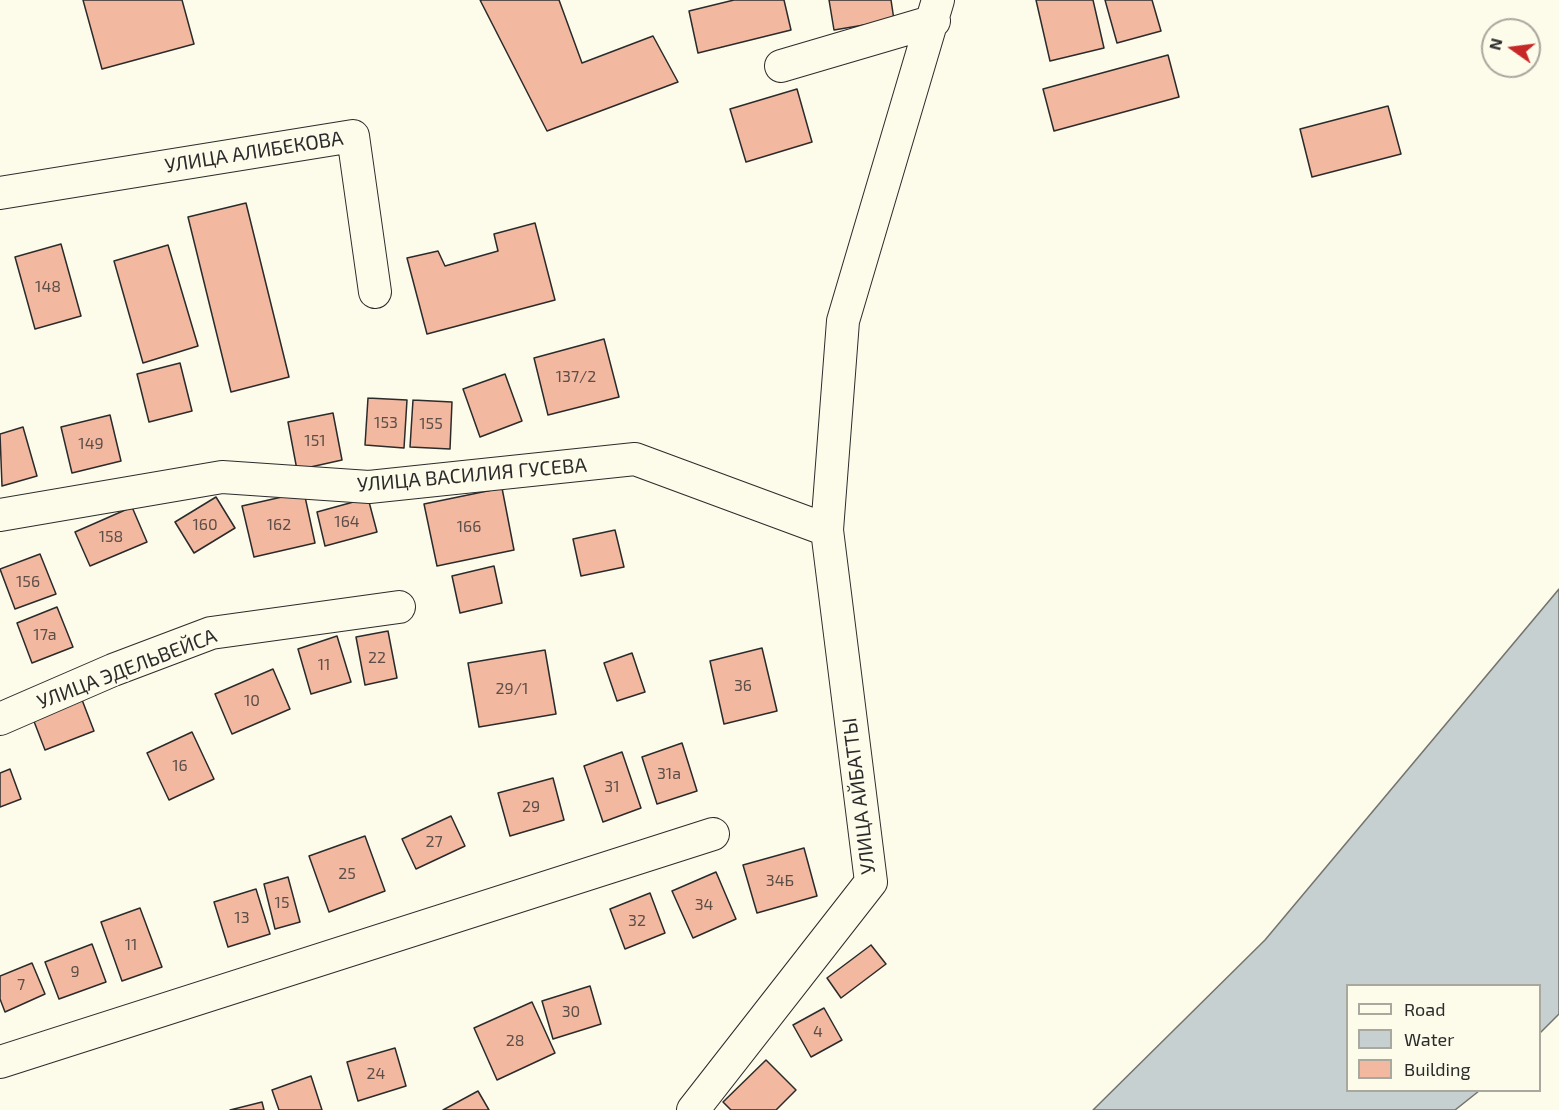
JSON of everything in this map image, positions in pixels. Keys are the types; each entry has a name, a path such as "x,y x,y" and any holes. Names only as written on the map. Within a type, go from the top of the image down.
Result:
{"street":[{"path":"781,66 936,10"},
{"name":"УЛИЦА АЙБАТТЫ","path":"693,1110 871,882 827,530 843,321 936,10"},
{"name":"УЛИЦА АЛИБЕКОВА","path":"0,193 353,136 375,292"},
{"name":"УЛИЦА ВАСИЛИЯ ГУСЕВА","path":"0,514 222,477 369,488 634,459 827,530"},
{"name":"УЛИЦА ЭДЕЛЬВЕЙСА","path":"0,719 113,670 211,633 399,607"},
{"path":"0,1062 713,834"}],"water":[{"path":"1559,589 1559,1014 1541,1032 1541,984 1346,984 1346,1092 1478,1092 1455,1110 1093,1110 1265,940"}],"building":[{"path":"83,0 182,0 194,44 102,69"},
{"path":"480,0 559,0 582,63 653,36 678,82 547,131"},
{"path":"734,0 784,0 791,30 698,53 689,11"},
{"path":"829,0 891,0 894,20 834,30"},
{"path":"1036,0 1093,0 1104,48 1050,61"},
{"path":"1105,0 1152,0 1161,31 1117,43"},
{"path":"1168,55 1179,97 1054,131 1043,89"},
{"path":"797,89 812,142 746,162 730,109"},
{"path":"1388,106 1401,154 1312,177 1300,129"},
{"path":"246,203 289,377 231,392 188,217"},
{"path":"535,223 555,300 427,334 407,258 438,251 445,266 498,251 494,234"},
{"path":"61,244 81,316 35,329 15,257"},
{"path":"168,245 198,346 143,363 114,261"},
{"path":"604,339 619,397 548,415 534,358"},
{"path":"180,363 192,411 149,422 137,374"},
{"path":"505,374 522,421 480,437 463,389"},
{"path":"368,398 407,400 404,448 365,445"},
{"path":"413,400 452,402 450,449 410,447"},
{"path":"333,413 342,460 297,470 288,422"},
{"path":"110,415 121,461 72,473 61,427"},
{"path":"23,427 37,476 2,486 0,434"},
{"path":"502,488 514,550 437,566 424,504"},
{"path":"304,492 315,543 254,557 242,506"},
{"path":"216,497 235,528 194,553 175,522"},
{"path":"368,498 377,532 325,546 317,512"},
{"path":"132,507 147,542 90,566 75,532"},
{"path":"615,530 624,567 581,576 573,539"},
{"path":"40,554 56,594 15,609 0,569"},
{"path":"494,566 502,603 460,613 452,576"},
{"path":"57,607 73,647 32,663 17,623"},
{"path":"388,631 397,678 365,685 356,637"},
{"path":"337,636 351,682 311,694 298,649"},
{"path":"762,648 777,711 724,724 710,661"},
{"path":"545,650 556,714 479,727 468,663"},
{"path":"632,653 645,692 617,701 604,663"},
{"path":"273,669 290,709 232,734 215,694"},
{"path":"79,692 94,731 45,750 30,711"},
{"path":"192,732 214,779 169,800 147,753"},
{"path":"682,743 697,791 657,804 642,757"},
{"path":"622,752 641,808 603,822 584,766"},
{"path":"10,769 21,799 0,807 0,773"},
{"path":"553,778 564,820 510,836 498,793"},
{"path":"451,816 465,846 416,869 402,839"},
{"path":"365,836 385,891 329,912 309,856"},
{"path":"804,848 817,896 757,913 743,865"},
{"path":"716,872 736,919 693,938 672,891"},
{"path":"288,877 300,922 275,929 264,884"},
{"path":"256,889 270,934 228,947 214,902"},
{"path":"650,893 665,933 625,949 610,909"},
{"path":"140,908 162,967 122,981 101,922"},
{"path":"92,944 106,982 59,999 45,962"},
{"path":"871,945 886,964 841,998 827,978"},
{"path":"32,963 45,994 5,1012 0,999 0,976"},
{"path":"590,986 601,1024 553,1039 542,1001"},
{"path":"532,1002 555,1053 497,1080 474,1028"},
{"path":"824,1008 842,1040 811,1057 793,1025"},
{"path":"395,1048 406,1086 358,1101 347,1062"},
{"path":"766,1060 796,1090 776,1110 731,1110 723,1102"},
{"path":"311,1076 322,1110 279,1110 272,1090"},
{"path":"478,1091 489,1110 443,1110"},
{"path":"262,1102 264,1110 230,1110"}]}
